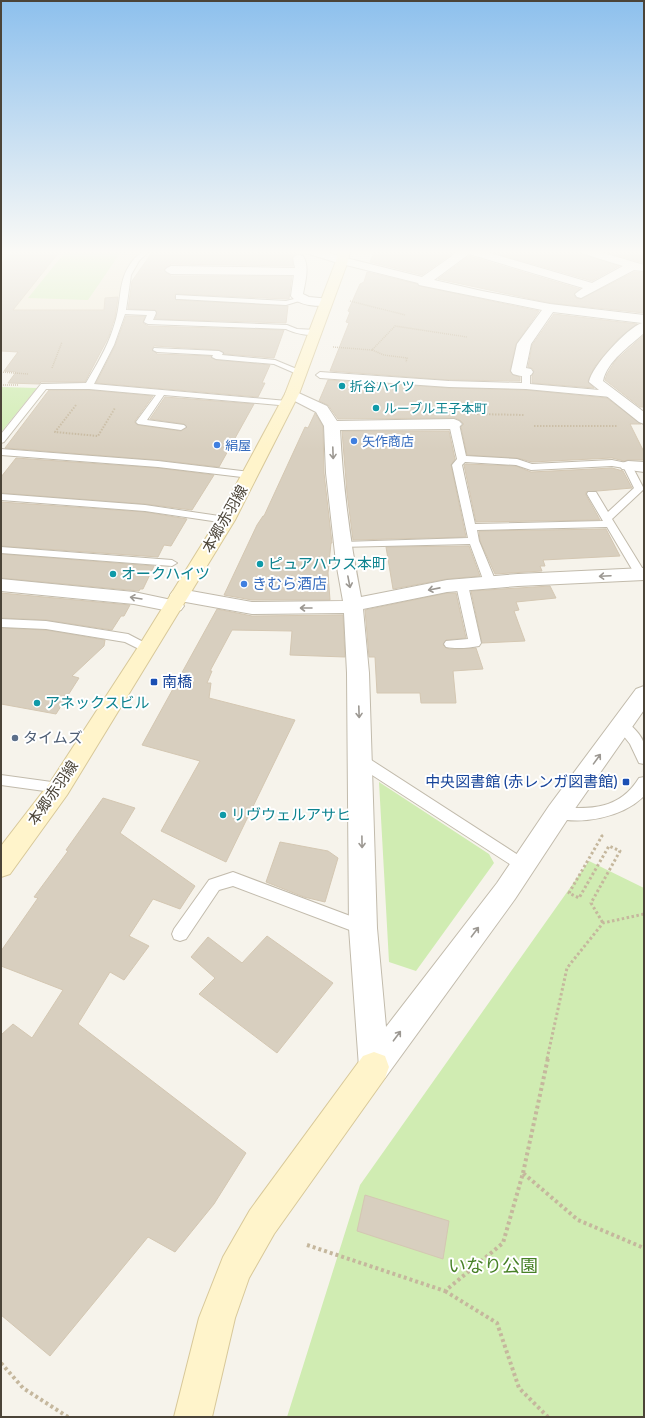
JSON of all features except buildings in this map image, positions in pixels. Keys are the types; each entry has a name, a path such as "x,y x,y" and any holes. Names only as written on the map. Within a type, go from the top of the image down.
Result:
{"main road":[{"name":"本郷赤羽線","path":"1,866 59,788 148,649 226,520 289,399 321,317"},
{"path":"194,1417 217,1318 235,1269 262,1222 374,1067"}],"street":[{"path":"526,372 518,371 524,344 544,317"},
{"path":"629,317 644,319"},
{"path":"644,326 606,361 596,377 596,382 644,419"},
{"path":"289,399 322,409 332,426 334,474 343,545 353,604 358,673 363,928 374,1067"},
{"path":"332,426 454,424"},
{"path":"1,585 252,608 339,608 447,586 490,582 642,574"},
{"path":"374,1067 524,866 558,813 644,694"}],"lane":[{"path":"89,386 108,349 120,317"},
{"path":"150,317 148,322 287,327 296,331 316,332"},
{"path":"157,350 210,352 219,354 216,357 275,362 300,372"},
{"path":"526,372 526,386"},
{"path":"320,375 449,384 526,386 611,394"},
{"path":"1,440 44,386 89,386 161,393 289,399"},
{"path":"161,393 141,422 181,427"},
{"path":"454,424 462,459"},
{"path":"1,452 158,464 250,475"},
{"path":"462,459 517,462 531,467 612,463 636,466 639,489 608,521 470,526"},
{"path":"462,459 457,465 470,526 474,541 490,582"},
{"path":"592,494 642,574"},
{"path":"1,497 145,508 226,520"},
{"path":"343,545 474,541"},
{"path":"1,550 172,563"},
{"path":"450,644 476,643 462,585"},
{"path":"1,623 46,625 128,638 148,649"},
{"path":"622,725 629,731 640,747 644,759"},
{"path":"360,760 524,866"},
{"path":"1,780 59,788"},
{"path":"558,813 593,814 611,810 626,803 635,795 644,782"},
{"path":"180,934 214,885 233,879 363,928"}],"path":[{"path":"333,347 372,350 395,326 467,337"},
{"path":"44,386 50,375 62,342"},
{"path":"1,372 50,375"},
{"path":"89,386 55,432 98,436 125,390"},
{"path":"454,424 473,414 525,415"},
{"path":"534,426 620,426"},
{"path":"593,814 602,836 570,893 579,898 610,846 620,851 591,903 603,923"},
{"path":"445,1291 504,1243 523,1173 567,968 603,923 644,914"},
{"path":"523,1173 578,1220 644,1248"},
{"path":"307,1245 445,1291 497,1323 519,1388 548,1417"},
{"path":"1,1363 23,1388 68,1417"}],"shaded area":[{"path":"1,317 116,317 115,323 64,323 1,340"}],"green space":[{"path":"1,387 37,388 2,431 1,431"},
{"path":"379,782 489,854 494,863 416,971 389,962"},
{"name":"いなり公園","path":"589,861 644,888 644,1417 287,1417 360,1185"}],"place":[{"name":"折谷ハイツ","path":"342,386"},
{"name":"ルーブル王子本町","path":"376,408"},
{"name":"矢作商店","path":"354,441"},
{"name":"絹屋","path":"217,445"},
{"name":"ピュアハウス本町","path":"260,564"},
{"name":"オークハイツ","path":"113,574"},
{"name":"きむら酒店","path":"244,584"},
{"name":"南橋","path":"154,682"},
{"name":"アネックスビル","path":"37,703"},
{"name":"タイムズ","path":"15,738"},
{"name":"中央図書館 (赤レンガ図書館)","path":"626,782"},
{"name":"リヴウェルアサヒ","path":"223,815"}]}
